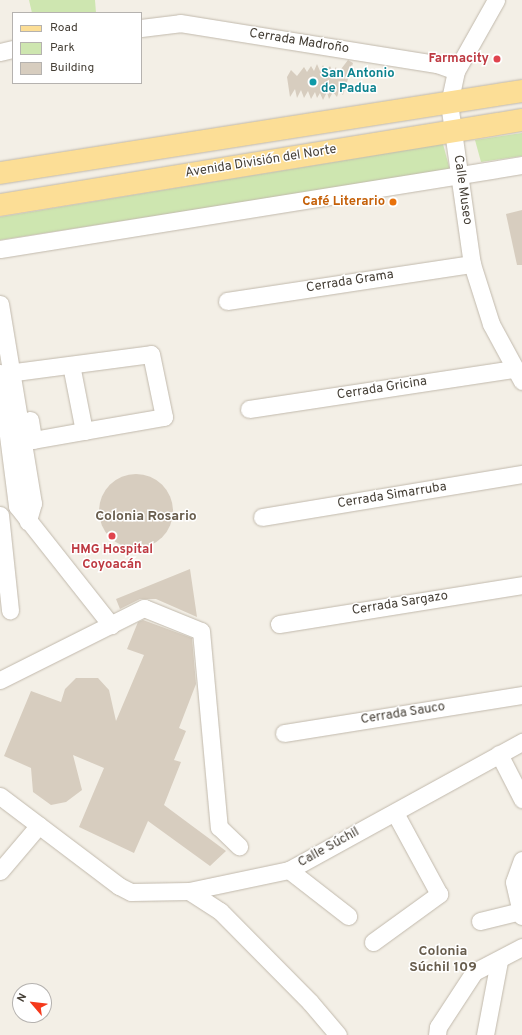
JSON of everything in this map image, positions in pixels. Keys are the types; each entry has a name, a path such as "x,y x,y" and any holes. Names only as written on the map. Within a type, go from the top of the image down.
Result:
{"main road":[{"path":"0,174 522,91"},
{"name":"Avenida División del Norte","path":"0,206 522,120"}],"street":[{"name":"Calle Museo","path":"496,0 456,71 449,103 472,264 490,324 518,375"},
{"name":"Cerrada Madroño","path":"142,28 180,23 437,64 456,71"},
{"path":"0,52 12,49"},
{"path":"0,249 522,165"},
{"name":"Cerrada Grama","path":"227,301 472,264"},
{"path":"0,304 8,373 33,503 28,521 111,625"},
{"path":"151,354 164,417 33,440 8,373 151,354"},
{"path":"71,365 84,431"},
{"name":"Cerrada Gricina","path":"249,409 518,375"},
{"name":"Cerrada Simarruba","path":"262,517 522,474"},
{"path":"0,515 10,610"},
{"name":"Cerrada Sargazo","path":"279,624 522,585"},
{"path":"0,680 144,608 201,631 219,828 239,846"},
{"name":"Cerrada Sauco","path":"284,733 522,695"},
{"name":"Calle Súchil","path":"0,796 118,886 131,892 188,892 289,870 522,742"},
{"path":"499,754 522,799"},
{"path":"373,942 439,894 394,812"},
{"path":"0,871 39,826"},
{"path":"480,921 521,913 514,882 522,860"},
{"path":"289,870 348,916"},
{"path":"188,892 220,911 310,1002 338,1035"},
{"path":"437,1035 438,1027 474,972 499,961 522,947"},
{"path":"485,1035 499,961"}],"green space":[{"path":"29,0 95,0 96,12 32,12"},
{"path":"522,133 522,156 481,162 475,140"},
{"path":"443,144 450,170 0,240 0,217"}],"building":[{"name":"San Antonio de Padua","path":"348,60 353,63 343,95 339,91 337,97 333,92 329,99 327,92 323,100 320,93 317,98 315,92 311,99 308,91 304,98 301,90 297,98 295,89 290,97 287,77 291,70 297,76 304,67 307,72 311,66 314,71 317,64 320,71 323,65 326,71 330,66 333,72 336,67 338,73"},
{"path":"522,210 522,265 517,265 506,214"},
{"path":"136,474 150,477 162,485 170,497 173,511 170,525 162,537 150,545 136,548 122,545 110,537 102,525 99,511 102,497 110,485 122,477"},
{"path":"190,569 197,617 156,599 140,599 120,609 116,599"},
{"path":"143,620 192,638 196,684 179,728 186,731 174,760 181,762 164,805 226,851 210,866 148,821 134,853 79,827 104,768 73,755 82,790 66,802 51,805 33,792 31,768 4,756 31,691 61,702 65,689 76,678 98,678 109,690 116,721 144,655 127,649 138,622"}],"place":[{"name":"Farmacity","path":"497,59"},
{"name":"San Antonio de Padua","path":"313,82"},
{"name":"Café Literario","path":"393,202"},
{"name":"HMG Hospital Coyoacán","path":"112,536"}],"district":[{"name":"Colonia Rosario","path":"146,517"},
{"name":"Colonia Súchil 109","path":"443,960"}]}
